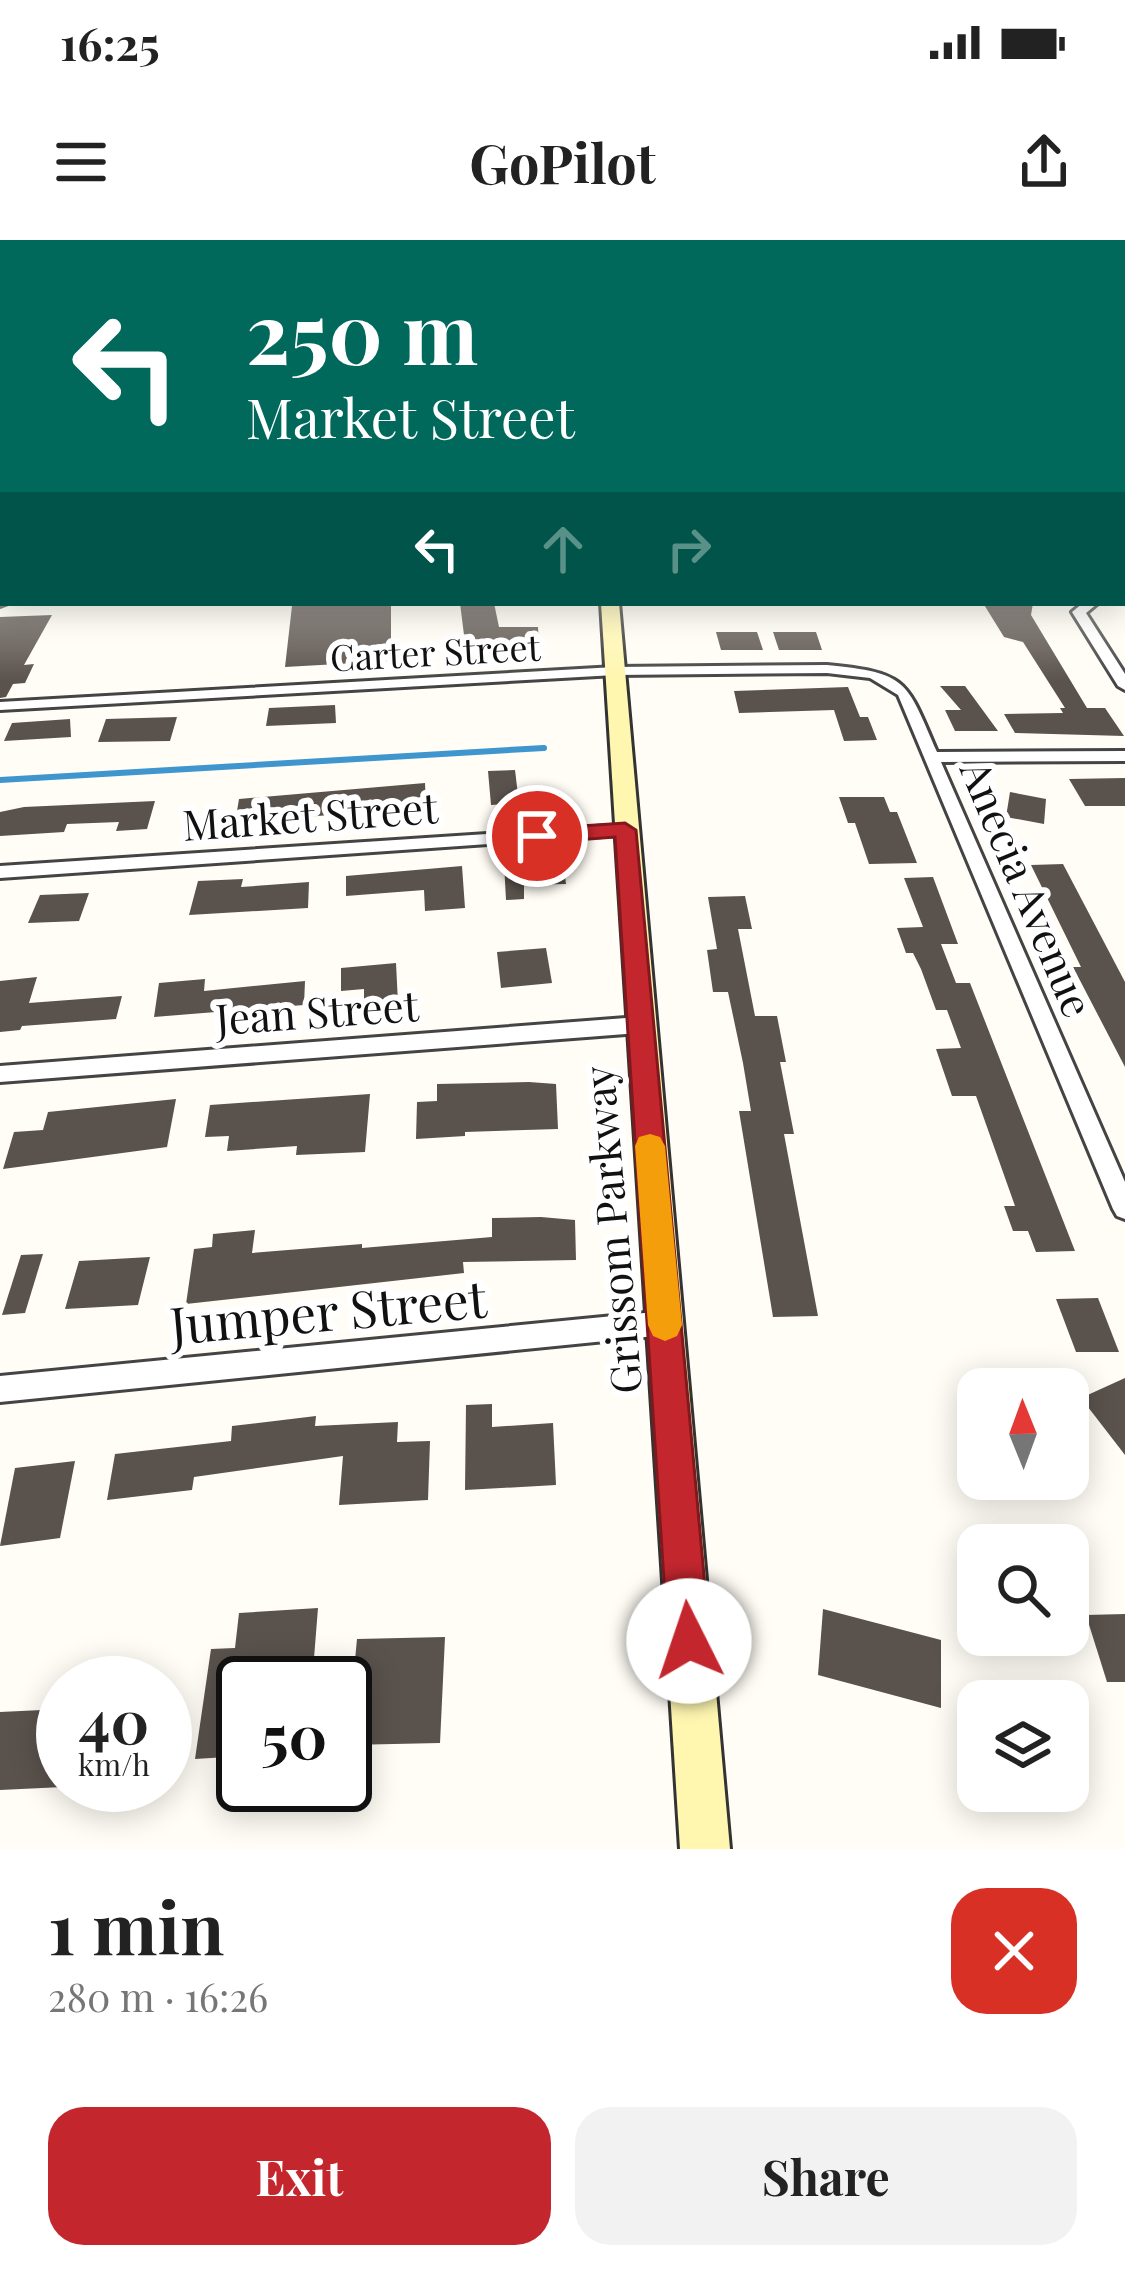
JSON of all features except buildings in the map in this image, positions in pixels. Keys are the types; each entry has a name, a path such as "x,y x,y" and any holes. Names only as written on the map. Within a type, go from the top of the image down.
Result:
{"main road":[{"name":"Grissom Parkway","path":"610,606 705,1849"}],"street":[{"path":"1087,606 1079,612 1084,627 1125,686"},
{"name":"Carter Street","path":"0,706 615,670 827,669 874,674"},
{"name":"Anecia Avenue","path":"874,674 904,693 1125,1209"},
{"path":"933,757 1125,756"},
{"name":"Market Street","path":"0,872 625,830"},
{"name":"Jean Street","path":"0,1074 639,1025"},
{"name":"Jumper Street","path":"0,1389 665,1323"}],"waterway":[{"path":"0,780 544,748"}],"slow traffic":[{"path":"650,1146 665,1325"}],"route":[{"path":"537,836 625,830 689,1641"}]}
